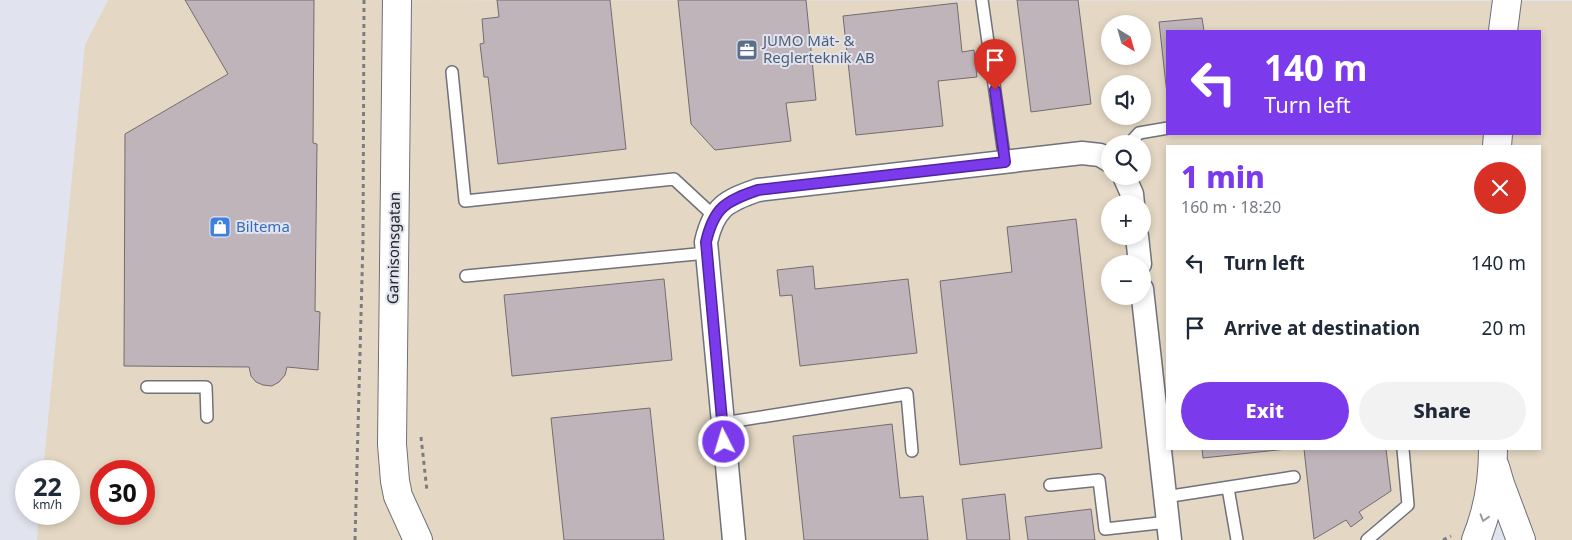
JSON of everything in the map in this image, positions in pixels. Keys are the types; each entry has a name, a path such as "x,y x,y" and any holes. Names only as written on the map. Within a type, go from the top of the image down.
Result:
{"street":[{"name":"Garnisonsgatan","path":"397,0 392,444 398,496 398,540"},
{"path":"1494,0 1498,30"},
{"path":"1503,30 1507,0"},
{"path":"734,540 706,242 710,224 720,209 737,197 758,190 1082,153 1101,156"},
{"path":"1144,305 1169,531"},
{"path":"1476,540 1491,486 1493,455"},
{"path":"1493,455 1500,484 1521,540"},
{"name":"Garnisonsgatan","path":"398,496 418,540"}],"lane":[{"path":"982,0 1005,162"},
{"path":"452,72 465,202 674,179 714,217"},
{"path":"1136,135 1139,132 1166,128"},
{"path":"466,276 707,253"},
{"path":"147,387 206,387 208,417"},
{"path":"723,423 907,394 912,451"},
{"path":"1367,540 1408,505 1403,450"},
{"path":"1165,498 1294,478"},
{"path":"1050,485 1099,480 1104,529 1169,531"},
{"path":"1228,488 1237,540"}],"path":[{"path":"355,540 363,241 364,0"}],"shaded area":[{"path":"108,0 1572,1 1572,540 1528,540 1506,480 1466,540 37,540 38,525 80,525 80,460 44,460 85,45"}],"building":[{"name":"Biltema","path":"185,0 314,0 313,143 317,144 315,311 320,312 318,370 287,367 285,375 272,386 256,382 251,376 249,367 124,366 125,134 228,74"},
{"path":"497,0 610,0 626,149 498,164 488,77 484,77 480,44 484,43 482,19 499,17"},
{"name":"JUMO Mät- & Reglerteknik AB","path":"678,0 806,0 816,100 786,103 791,141 715,150 691,124"},
{"path":"1017,0 1078,0 1091,104 1031,112"},
{"path":"957,3 962,52 974,50 977,77 938,81 943,126 856,135 843,16"},
{"path":"1202,18 1204,30 1166,30 1166,85 1159,22"},
{"path":"1076,219 1102,448 960,465 940,281 1012,272 1007,227"},
{"path":"813,266 815,289 908,279 917,353 800,366 792,295 780,296 777,270"},
{"path":"664,279 672,360 512,376 504,295"},
{"path":"650,408 664,540 564,540 551,418"},
{"path":"892,424 900,498 923,496 928,540 804,540 793,436"},
{"path":"1202,450 1278,450 1203,458"},
{"path":"1304,450 1386,450 1391,491 1359,512 1363,518 1351,527 1346,520 1314,539"},
{"path":"1005,494 1010,540 967,540 962,499"},
{"path":"1091,509 1095,540 1028,540 1025,517"}],"place":[{"name":"JUMO Mät- & Reglerteknik AB","path":"747,50"},
{"name":"Biltema","path":"220,227"}],"route":[{"path":"724,442 706,242 710,224 720,209 737,197 758,190 1005,162 995,90"}]}
